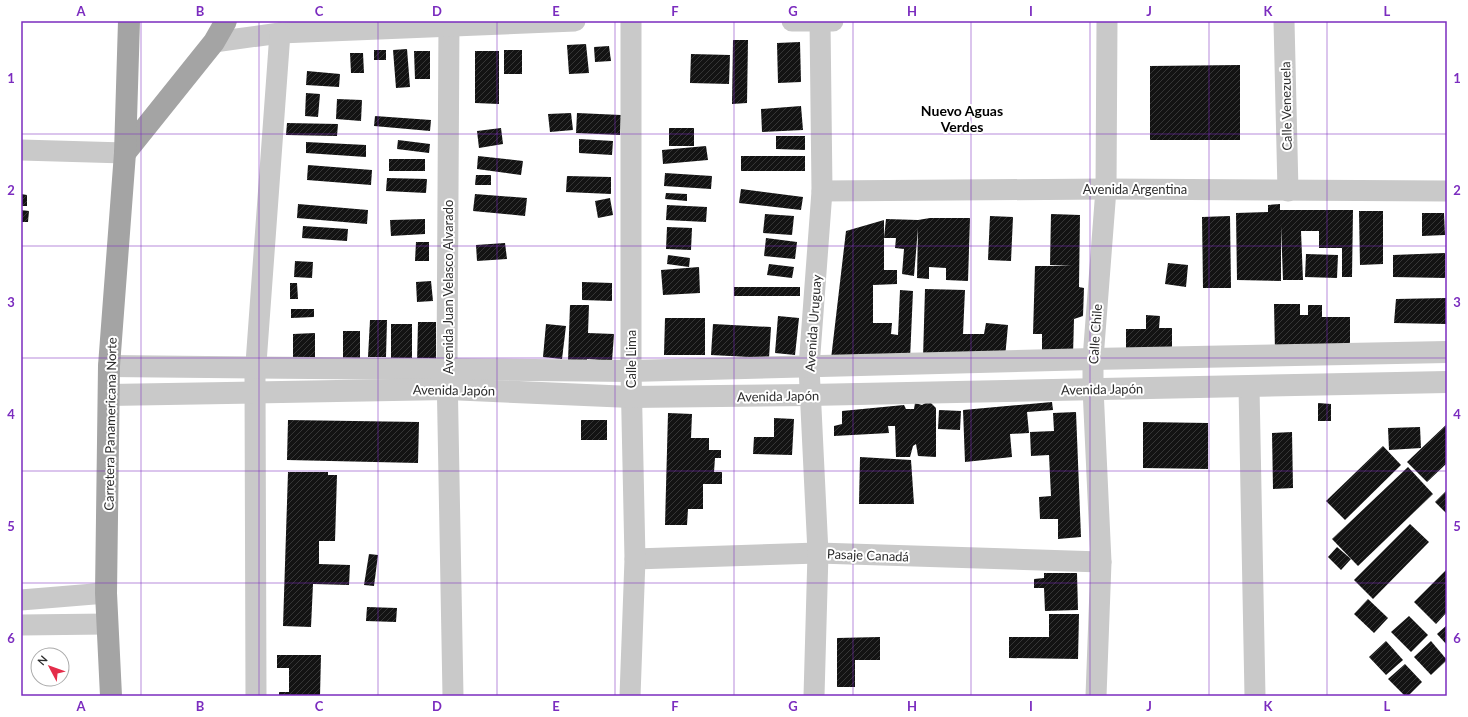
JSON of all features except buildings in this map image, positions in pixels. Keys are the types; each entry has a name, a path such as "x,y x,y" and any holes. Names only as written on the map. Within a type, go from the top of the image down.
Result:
{"main road":[{"name":"Carretera Panamericana Norte","path":"111,696 106,593 109,366 126,153 129,21"},
{"path":"126,153 214,42 226,21"}],"street":[{"path":"214,42 280,33 448,24 575,21"},
{"name":"Calle Lima","path":"630,696 635,558 631,397 631,21"},
{"path":"792,21 834,21"},
{"name":"Avenida Uruguay","path":"814,696 818,553 809,395 809,367 822,191 820,21"},
{"name":"Calle Chile","path":"1096,696 1101,562 1093,359 1106,188 1107,21"},
{"name":"Calle Venezuela","path":"1284,21 1288,191"},
{"name":"Avenida Juan Velasco Alvarado","path":"448,24 447,379 453,696"},
{"path":"256,696 255,368 280,33"},
{"path":"21,150 126,153"},
{"name":"Avenida Argentina","path":"822,191 1106,188 1288,191 1447,191"},
{"path":"109,366 255,368 447,379 631,371 1093,359 1447,352"},
{"name":"Avenida Japón","path":"109,395 255,392 447,379 631,397 809,395 1093,388 1249,387 1447,382"},
{"path":"1249,387 1255,696"},
{"name":"Pasaje Canadá","path":"635,558 818,553 1101,562"},
{"path":"21,600 106,593"},
{"path":"21,626 107,624"}],"district":[{"name":"Nuevo Aguas Verdes","path":"962,118"}]}
